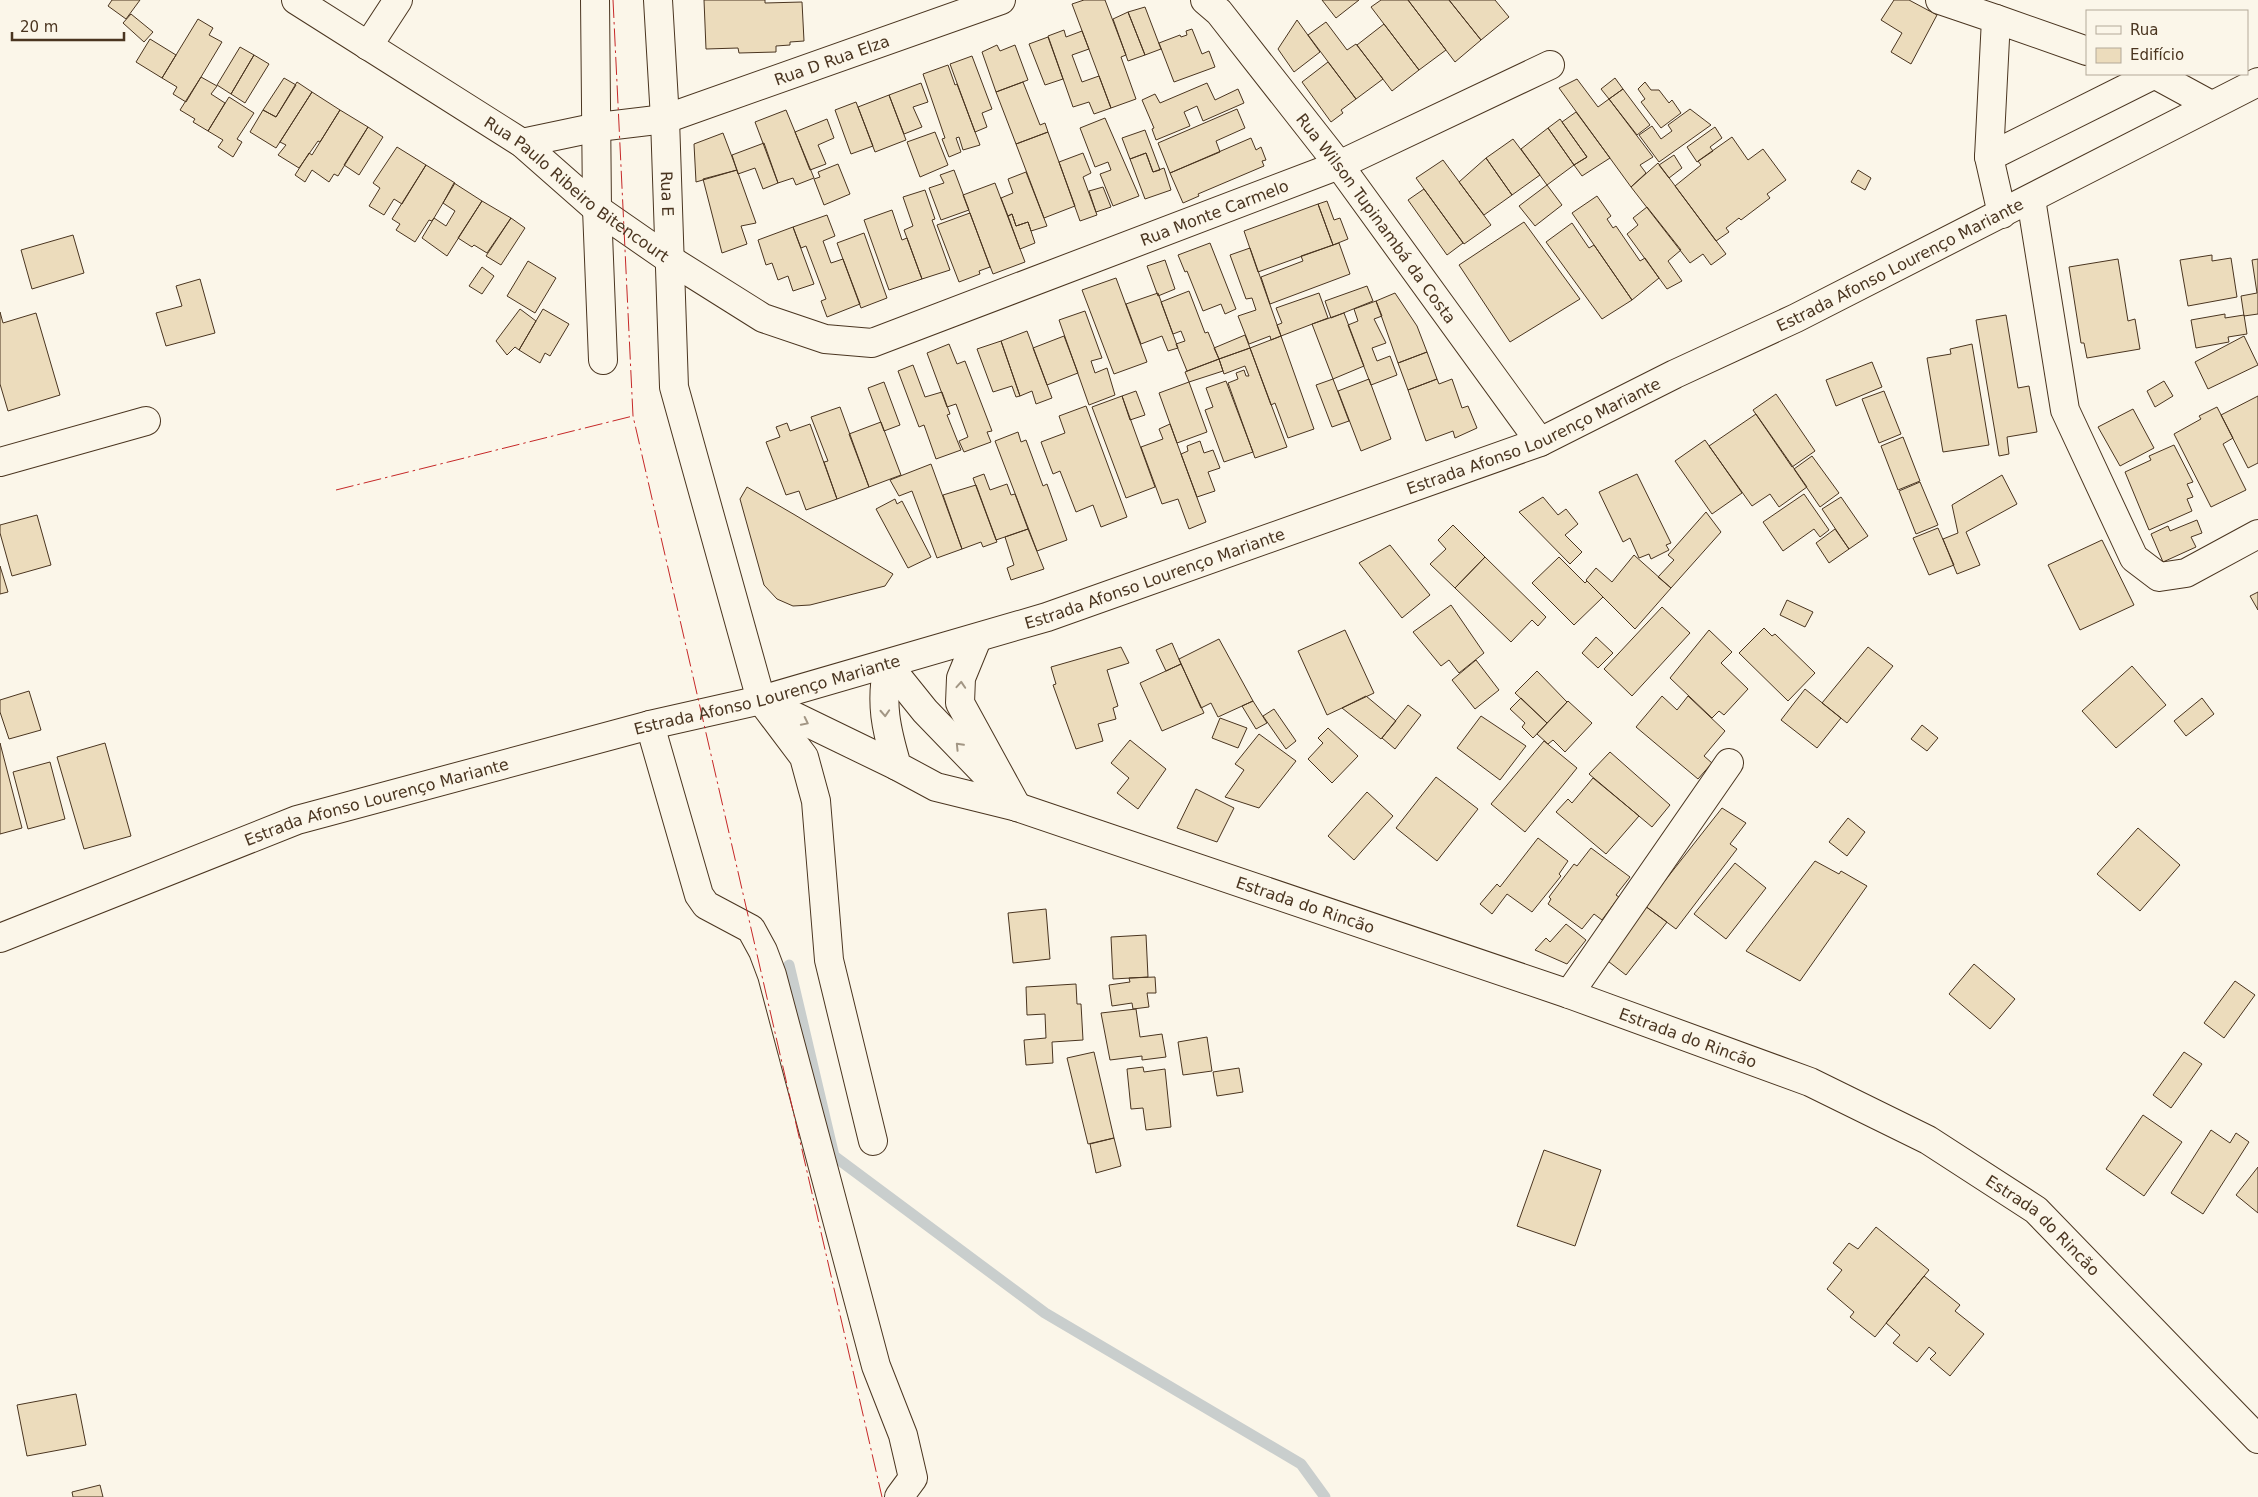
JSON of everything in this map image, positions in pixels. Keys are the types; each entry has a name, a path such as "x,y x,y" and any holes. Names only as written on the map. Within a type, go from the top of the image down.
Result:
{"street":[{"name":"Rua Paulo Ribeiro Bitencourt","path":"296,0 522,143 597,209 669,259 762,318 826,339 872,342"},
{"path":"368,46 398,0"},
{"path":"595,0 598,127 597,209 603,360"},
{"name":"Rua E","path":"658,0 665,119 674,387 761,700"},
{"name":"Rua D Rua Elza","path":"522,143 598,127 665,119 1001,0"},
{"name":"Rua Wilson Tupinambá da Costa","path":"1205,0 1219,12 1339,165 1540,442"},
{"path":"1940,0 2086,50"},
{"path":"1996,19 1989,156 2002,214"},
{"name":"Rua Monte Carmelo","path":"872,342 1339,165 1550,65"},
{"path":"1989,156 2153,75"},
{"path":"2157,75 2211,105"},
{"name":"Estrada Afonso Lourenço Mariante","path":"0,938 297,820 650,725 761,700 977,639 1047,617 1540,442 1675,374 1796,318 2258,82"},
{"path":"2031,199 2065,410 2134,558 2159,577 2186,574 2258,534"},
{"path":"0,462 146,421"},
{"path":"977,639 961,678 960,703 1017,807"},
{"path":"888,665 884,684 885,724 897,766"},
{"name":"Estrada do Rincão","path":"888,665 925,711 1017,807"},
{"path":"761,700 804,757 816,801 829,960 873,1141"},
{"name":"Estrada do Rincão","path":"761,700 936,787 1017,807 1569,994 1810,1082 1928,1140 2036,1210 2258,1439"},
{"path":"650,725 699,895 706,905 751,929 763,951 772,975 876,1366 902,1435 910,1491"},
{"path":"1569,994 1730,763"}],"building":[{"path":"112,0 140,0 126,19 108,6"},
{"path":"704,0 765,0 765,3 802,2 804,41 776,46 776,52 739,53 738,48 706,49"},
{"path":"1084,0 1105,0 1126,55 1121,57 1136,99 1111,108 1072,4"},
{"path":"1322,0 1359,0 1336,18"},
{"path":"1381,0 1408,0 1446,50 1419,70 1371,7"},
{"path":"1408,0 1449,0 1481,40 1455,62"},
{"path":"1449,0 1495,0 1509,17 1481,40"},
{"path":"1894,0 1909,0 1937,15 1911,64 1891,52 1902,33 1881,20"},
{"path":"1145,7 1161,49 1145,55 1128,12"},
{"path":"1128,12 1145,55 1128,61 1113,19"},
{"path":"131,14 153,32 144,42 123,23"},
{"path":"198,19 213,28 209,35 222,42 186,102 173,94 177,87 162,78"},
{"path":"1297,20 1320,52 1294,72 1278,49"},
{"path":"1326,22 1347,50 1356,44 1383,79 1356,99 1308,35"},
{"path":"1384,24 1419,70 1392,91 1357,45"},
{"path":"1192,29 1202,54 1209,51 1215,67 1174,82 1159,43 1180,35 1181,37 1187,35 1186,31"},
{"path":"1064,30 1066,37 1082,31 1089,49 1072,55 1082,82 1099,76 1111,108 1094,114 1089,102 1073,107 1048,36"},
{"path":"1048,37 1063,79 1045,85 1029,44"},
{"path":"150,39 176,55 162,78 136,62"},
{"path":"997,45 1000,51 1015,45 1028,80 996,92 982,52"},
{"path":"240,47 254,55 231,94 217,85"},
{"path":"254,55 269,64 245,103 231,94"},
{"path":"972,56 992,109 982,113 987,127 975,132 950,64"},
{"path":"1328,62 1356,99 1341,110 1343,113 1331,122 1302,82"},
{"path":"948,65 980,145 963,150 959,137 956,138 961,152 949,157 942,139 945,138 923,74"},
{"path":"201,77 217,86 211,94 225,103 208,131 193,122 195,119 180,110"},
{"path":"284,78 296,85 276,117 263,110"},
{"path":"1615,78 1623,89 1609,99 1601,89"},
{"path":"1577,79 1598,107 1609,99 1653,157 1640,165 1646,173 1631,187 1559,88"},
{"path":"297,82 312,92 276,148 250,132 263,110 276,117"},
{"path":"1023,82 1040,125 1045,123 1048,132 1016,144 996,92"},
{"path":"1645,82 1651,90 1659,90 1669,103 1672,100 1681,113 1661,128 1641,102 1645,99 1638,89"},
{"path":"921,83 928,102 913,107 922,127 904,134 889,95"},
{"path":"1207,83 1215,100 1238,89 1244,103 1203,121 1197,106 1184,112 1190,126 1156,140 1152,129 1154,128 1142,100 1155,94 1160,103"},
{"path":"1623,89 1650,125 1637,135 1609,99"},
{"path":"312,92 340,110 320,142 318,141 299,168 278,155 286,145 280,142"},
{"path":"889,95 906,140 875,152 858,107"},
{"path":"229,97 254,113 237,139 242,142 233,157 218,147 223,140 208,131"},
{"path":"856,102 873,146 851,154 835,110"},
{"path":"1237,109 1245,128 1216,141 1220,152 1170,173 1158,143"},
{"path":"1690,109 1711,125 1659,162 1639,135 1652,126 1661,139 1672,131 1668,125"},
{"path":"340,110 368,127 338,176 334,174 329,182 312,170 305,182 295,175 309,153 312,155"},
{"path":"786,110 814,178 796,185 793,178 778,183 755,122"},
{"path":"1576,112 1610,158 1582,176 1574,165 1587,157 1562,122"},
{"path":"1105,118 1139,196 1113,206 1100,174 1111,170 1108,162 1095,167 1080,128"},
{"path":"827,119 834,138 818,145 826,164 810,170 795,132"},
{"path":"1560,119 1587,157 1574,165 1548,128"},
{"path":"368,127 383,137 359,175 344,165"},
{"path":"1715,127 1722,138 1710,147 1713,151 1697,162 1687,147"},
{"path":"1548,128 1574,165 1547,185 1521,149"},
{"path":"1145,130 1160,170 1153,172 1146,153 1130,159 1122,138"},
{"path":"935,132 948,165 920,177 907,142"},
{"path":"1048,132 1075,206 1044,218 1016,144"},
{"path":"723,133 737,170 696,182 694,144"},
{"path":"1732,137 1748,160 1763,149 1786,180 1767,194 1770,198 1741,220 1739,218 1726,228 1729,232 1716,241 1675,186 1701,165 1698,161"},
{"path":"1251,138 1256,150 1261,147 1266,160 1262,161 1264,166 1198,194 1199,196 1183,203 1170,173"},
{"path":"1513,139 1540,175 1512,195 1486,158"},
{"path":"764,143 778,183 763,189 755,168 738,174 732,155"},
{"path":"397,147 426,165 402,204 394,199 384,215 369,206 380,188 373,183"},
{"path":"1083,153 1091,173 1083,177 1097,215 1080,221 1059,162"},
{"path":"1146,153 1153,172 1164,168 1171,190 1145,199 1130,159"},
{"path":"1674,155 1682,168 1669,178 1659,165"},
{"path":"1486,158 1512,195 1484,215 1459,182"},
{"path":"1443,160 1491,225 1464,244 1416,178"},
{"path":"1658,163 1726,254 1711,265 1703,254 1690,263 1631,187"},
{"path":"838,164 850,194 824,205 814,179 820,177 818,172"},
{"path":"426,165 455,183 432,221 429,220 415,242 396,230 400,224 392,219"},
{"path":"737,170 756,223 741,226 747,244 722,253 703,179"},
{"path":"954,170 969,210 941,220 929,188 944,183 940,175"},
{"path":"1858,170 1871,178 1865,190 1851,182"},
{"path":"1026,172 1047,226 1031,231 1028,222 1016,226 1012,214 1008,216 1001,198 1013,193 1008,179"},
{"path":"454,183 482,201 447,256 422,238 434,218 446,226 455,211 443,203"},
{"path":"995,183 1025,262 993,274 963,195"},
{"path":"1547,185 1562,205 1535,226 1519,206"},
{"path":"1103,187 1111,207 1096,212 1089,191"},
{"path":"1424,189 1463,243 1447,255 1408,200"},
{"path":"925,190 935,219 932,220 950,270 922,279 904,230 913,226 903,197"},
{"path":"1597,196 1611,216 1607,219 1613,228 1616,226 1640,261 1645,258 1659,278 1632,300 1572,213"},
{"path":"482,201 511,218 487,253 474,245 472,247 458,238"},
{"path":"1327,201 1334,220 1340,218 1348,239 1333,245 1318,204"},
{"path":"1318,204 1333,245 1258,272 1244,231"},
{"path":"1647,207 1681,250 1668,261 1682,281 1667,289 1627,234 1638,225 1633,218"},
{"path":"892,210 902,240 907,238 922,279 889,290 864,220"},
{"path":"970,213 990,267 979,271 980,274 959,282 937,225"},
{"path":"1012,214 1016,226 1028,222 1035,243 1020,249 1008,216"},
{"path":"827,215 835,236 823,241 831,263 843,259 860,304 827,317 821,301 826,299 806,246 801,248 793,227"},
{"path":"511,218 525,228 501,265 486,256"},
{"path":"1524,222 1580,299 1510,342 1459,265"},
{"path":"1572,223 1589,248 1594,245 1632,300 1602,319 1546,242"},
{"path":"793,227 814,284 793,291 788,276 778,280 772,263 766,265 758,240"},
{"path":"864,233 887,298 861,308 837,243"},
{"path":"73,235 84,273 32,289 21,250"},
{"path":"1210,243 1236,309 1225,314 1221,304 1203,311 1187,271 1185,272 1178,255"},
{"path":"1339,243 1350,274 1270,304 1261,277 1303,261 1301,256"},
{"path":"1250,248 1281,336 1271,340 1270,336 1249,344 1238,316 1256,310 1252,298 1246,299 1230,255"},
{"path":"2212,255 2212,261 2231,258 2237,297 2188,306 2180,260"},
{"path":"2118,259 2128,321 2135,319 2140,349 2087,358 2084,343 2081,343 2069,267"},
{"path":"2258,259 2258,314 2244,316 2241,296 2257,293 2252,260"},
{"path":"1165,260 1175,289 1158,296 1147,266"},
{"path":"528,261 556,278 535,313 507,296"},
{"path":"482,267 494,276 482,294 469,286"},
{"path":"1116,278 1147,362 1114,374 1082,290"},
{"path":"200,279 215,333 166,346 156,313 182,306 176,286"},
{"path":"1367,286 1373,301 1331,318 1325,301"},
{"path":"1189,291 1205,333 1208,332 1219,359 1187,371 1176,344 1185,341 1181,331 1173,334 1161,302"},
{"path":"1158,293 1178,348 1168,351 1162,336 1141,344 1126,304"},
{"path":"1319,293 1328,318 1281,336 1277,325 1282,323 1276,308"},
{"path":"1395,293 1417,326 1427,352 1398,363 1376,301"},
{"path":"1376,301 1382,316 1374,319 1386,343 1372,348 1377,361 1390,356 1397,375 1371,385 1348,325 1358,321 1354,309"},
{"path":"520,309 536,321 519,350 515,347 507,355 496,341"},
{"path":"543,309 569,324 550,356 545,353 540,363 519,350"},
{"path":"1085,311 1102,358 1091,361 1095,373 1107,368 1115,395 1089,405 1059,320"},
{"path":"0,312 3,323 36,313 60,395 8,411 0,384"},
{"path":"1344,313 1364,366 1333,379 1312,324"},
{"path":"2225,314 2225,318 2244,315 2247,334 2228,337 2229,342 2196,348 2191,320"},
{"path":"2006,315 2018,388 2029,386 2037,432 2007,437 2009,454 1999,456 1976,320"},
{"path":"1027,331 1052,398 1036,404 1032,391 1020,396 1001,341"},
{"path":"1245,335 1250,348 1219,359 1214,348"},
{"path":"1064,336 1078,373 1047,385 1033,348"},
{"path":"1281,336 1314,429 1288,438 1275,403 1271,405 1250,348"},
{"path":"2244,336 2258,365 2208,389 2195,362"},
{"path":"1001,341 1020,396 1016,397 1012,386 993,392 977,349"},
{"path":"949,344 957,364 965,361 992,431 987,432 991,442 964,452 959,441 968,437 956,404 947,407 927,353"},
{"path":"1972,344 1989,445 1943,452 1927,358 1951,354 1950,349"},
{"path":"1250,348 1287,447 1255,458 1228,383 1238,379 1236,373 1244,370 1246,376 1249,376 1245,366 1224,374 1219,359"},
{"path":"1427,352 1437,379 1408,390 1398,363"},
{"path":"1219,359 1223,371 1189,382 1185,372"},
{"path":"1872,362 1882,387 1836,406 1826,380"},
{"path":"913,365 925,397 942,392 950,414 947,415 961,450 936,459 924,425 919,427 898,371"},
{"path":"1333,379 1349,421 1332,427 1316,385"},
{"path":"1369,379 1391,439 1361,451 1338,391"},
{"path":"1437,379 1439,384 1452,379 1462,408 1468,406 1477,428 1455,438 1453,431 1426,441 1408,390"},
{"path":"1226,381 1253,452 1224,462 1205,410 1213,407 1206,388"},
{"path":"2164,381 2173,396 2155,407 2147,391"},
{"path":"884,382 900,425 884,431 868,388"},
{"path":"1189,382 1207,432 1177,443 1159,393"},
{"path":"1136,391 1145,415 1130,420 1122,396"},
{"path":"1884,391 1901,434 1879,443 1862,399"},
{"path":"1776,394 1815,451 1792,467 1753,410"},
{"path":"1122,396 1155,487 1126,498 1092,407"},
{"path":"2258,396 2258,463 2248,468 2221,415"},
{"path":"1086,406 1127,517 1101,527 1093,505 1076,512 1060,471 1053,474 1041,442 1065,433 1059,416"},
{"path":"840,407 869,487 837,499 824,462 828,461 811,417"},
{"path":"2217,407 2233,438 2223,444 2246,490 2211,507 2174,434 2201,419 2199,416"},
{"path":"2133,409 2154,448 2120,466 2098,427"},
{"path":"1756,414 1807,487 1779,507 1770,494 1752,506 1709,446"},
{"path":"881,422 901,475 869,487 849,434"},
{"path":"787,423 790,431 810,424 837,499 806,510 799,491 786,495 766,442 780,437 776,427"},
{"path":"1170,424 1206,522 1189,529 1178,499 1162,504 1141,447 1163,439 1159,429"},
{"path":"1018,432 1021,442 1026,440 1043,486 1047,484 1067,540 1037,551 995,441"},
{"path":"1903,437 1920,481 1898,490 1881,446"},
{"path":"1705,440 1742,493 1712,514 1675,461"},
{"path":"1200,441 1204,453 1213,450 1220,468 1208,472 1215,491 1197,497 1181,454 1188,451 1187,446"},
{"path":"2174,445 2193,482 2187,484 2193,497 2187,499 2192,511 2149,530 2125,472 2151,460 2149,456"},
{"path":"1812,456 1839,493 1820,507 1794,469"},
{"path":"931,464 962,549 937,558 912,491 899,496 890,480"},
{"path":"984,474 990,490 1007,484 1011,495 1015,494 1028,529 996,540 973,478"},
{"path":"1637,474 1671,543 1666,545 1669,550 1651,559 1649,554 1639,558 1630,538 1623,542 1599,492"},
{"path":"2002,475 2017,504 1966,532 1980,565 1957,574 1943,539 1958,533 1952,505"},
{"path":"1920,482 1938,525 1916,534 1899,491"},
{"path":"976,485 997,542 983,547 981,542 962,549 943,495"},
{"path":"747,487 893,574 885,586 810,605 793,606 777,599 764,585 740,499"},
{"path":"1804,494 1829,530 1820,537 1814,529 1783,551 1763,522"},
{"path":"1543,497 1558,515 1566,509 1578,524 1565,535 1582,552 1570,564 1519,512"},
{"path":"1841,497 1868,536 1849,549 1822,509"},
{"path":"895,499 897,504 902,501 931,557 908,568 876,509"},
{"path":"1706,512 1721,532 1671,588 1658,577 1674,560 1668,555"},
{"path":"37,515 51,565 12,576 0,533 0,525"},
{"path":"2197,520 2202,533 2191,537 2196,547 2163,562 2151,534 2168,526 2170,531"},
{"path":"1453,525 1485,557 1455,588 1430,564 1446,549 1438,540"},
{"path":"1938,528 1954,565 1929,575 1913,538"},
{"path":"1028,529 1044,569 1011,580 1007,568 1014,565 1005,537"},
{"path":"1835,529 1849,549 1829,563 1816,543"},
{"path":"2102,540 2134,605 2080,630 2048,565"},
{"path":"1390,545 1430,595 1402,618 1359,563"},
{"path":"1634,555 1671,588 1635,629 1586,580 1596,568 1612,582"},
{"path":"1485,557 1546,617 1538,626 1532,620 1511,642 1455,588"},
{"path":"1559,557 1585,583 1587,581 1603,597 1574,625 1532,583"},
{"path":"0,566 8,592 0,594"},
{"path":"2258,592 2258,610 2250,596"},
{"path":"1787,600 1813,612 1805,627 1780,615"},
{"path":"1451,605 1484,653 1459,673 1449,660 1441,666 1413,632"},
{"path":"1662,607 1690,633 1632,696 1604,669"},
{"path":"1764,628 1772,636 1775,634 1815,673 1788,701 1739,653"},
{"path":"1345,630 1374,693 1327,715 1298,651"},
{"path":"1709,630 1732,652 1721,663 1748,689 1724,715 1719,711 1712,718 1670,678"},
{"path":"1596,637 1613,653 1598,668 1582,653"},
{"path":"1219,639 1253,701 1218,717 1211,703 1201,708 1179,659"},
{"path":"1172,643 1181,664 1166,671 1156,650"},
{"path":"1121,647 1129,663 1107,670 1118,706 1113,708 1116,719 1098,724 1103,741 1076,749 1053,685 1056,684 1051,667"},
{"path":"1868,647 1893,666 1847,723 1822,703"},
{"path":"1476,660 1499,690 1475,709 1452,680"},
{"path":"1181,664 1204,713 1162,731 1140,683"},
{"path":"2132,666 2166,705 2116,748 2082,711"},
{"path":"1537,671 1567,702 1547,723 1515,693"},
{"path":"1805,689 1841,718 1817,748 1781,720"},
{"path":"29,691 41,730 9,739 0,712 0,700"},
{"path":"1366,696 1396,721 1381,739 1342,708"},
{"path":"1662,696 1677,710 1688,696 1725,731 1704,756 1712,763 1698,779 1636,727"},
{"path":"1521,698 1547,723 1533,738 1522,727 1525,723 1510,709"},
{"path":"2202,698 2214,714 2186,736 2174,721"},
{"path":"1253,701 1267,723 1256,729 1242,706"},
{"path":"1568,701 1592,723 1565,752 1553,740 1548,744 1537,734"},
{"path":"1408,705 1421,715 1395,749 1382,738"},
{"path":"1274,709 1296,741 1286,749 1263,716"},
{"path":"1481,716 1526,746 1500,780 1457,748"},
{"path":"1220,718 1247,728 1238,748 1212,738"},
{"path":"1922,725 1938,738 1927,751 1911,739"},
{"path":"1328,728 1358,756 1332,783 1308,759 1323,743 1318,738"},
{"path":"1259,734 1296,761 1259,808 1225,797 1244,770 1235,764"},
{"path":"1130,740 1166,769 1138,809 1117,793 1129,778 1111,763"},
{"path":"1544,741 1577,768 1525,832 1491,804"},
{"path":"0,743 22,828 0,834"},
{"path":"105,743 131,836 84,849 57,757"},
{"path":"1610,752 1670,805 1652,827 1589,774"},
{"path":"50,762 65,819 28,829 13,772"},
{"path":"1436,777 1478,809 1437,861 1396,828"},
{"path":"1593,778 1639,816 1606,854 1556,812 1568,799 1572,803"},
{"path":"1196,789 1234,808 1217,842 1177,828"},
{"path":"1367,792 1393,816 1354,860 1328,836"},
{"path":"1722,808 1746,823 1730,844 1737,849 1676,929 1645,906"},
{"path":"1848,818 1865,832 1847,856 1829,842"},
{"path":"2138,828 2180,865 2140,911 2097,874"},
{"path":"1538,838 1568,861 1559,874 1561,876 1532,912 1507,894 1492,914 1480,904 1497,884 1500,887"},
{"path":"1591,848 1630,877 1616,895 1619,897 1602,920 1594,914 1582,929 1548,904 1551,899 1549,897 1574,864 1577,866"},
{"path":"1815,861 1839,874 1841,871 1867,886 1800,981 1746,951"},
{"path":"1735,863 1766,888 1726,939 1694,914"},
{"path":"1641,903 1667,922 1626,975 1600,955"},
{"path":"1046,909 1050,959 1013,963 1008,913"},
{"path":"1566,924 1586,940 1567,964 1535,950 1546,938 1550,942"},
{"path":"1146,935 1148,977 1113,979 1111,937"},
{"path":"1974,964 2015,999 1990,1029 1949,994"},
{"path":"1155,977 1156,993 1147,993 1149,1007 1133,1009 1132,1003 1112,1006 1109,985 1130,982 1129,978"},
{"path":"2235,981 2255,995 2224,1038 2204,1023"},
{"path":"1076,984 1077,1004 1081,1004 1083,1040 1052,1042 1053,1063 1026,1065 1024,1040 1046,1038 1045,1014 1027,1015 1026,987"},
{"path":"1136,1009 1140,1037 1162,1034 1166,1057 1142,1060 1142,1056 1110,1060 1101,1013"},
{"path":"1207,1037 1212,1071 1183,1075 1178,1042"},
{"path":"1094,1052 1114,1138 1088,1144 1067,1058"},
{"path":"2184,1052 2202,1064 2171,1108 2153,1095"},
{"path":"1143,1067 1144,1072 1165,1069 1171,1127 1146,1130 1143,1108 1131,1109 1127,1069"},
{"path":"1239,1068 1243,1092 1217,1096 1213,1072"},
{"path":"2143,1115 2182,1142 2144,1196 2106,1169"},
{"path":"2211,1130 2230,1143 2236,1133 2249,1142 2203,1214 2171,1193"},
{"path":"1114,1138 1121,1166 1096,1173 1090,1144"},
{"path":"1544,1150 1601,1170 1575,1246 1517,1226"},
{"path":"2258,1167 2258,1213 2236,1195"},
{"path":"1876,1227 1929,1270 1875,1337 1850,1317 1854,1312 1827,1289 1842,1270 1833,1263 1849,1243 1858,1249"},
{"path":"1924,1276 1960,1305 1955,1311 1984,1334 1950,1376 1930,1359 1936,1353 1929,1347 1917,1362 1893,1343 1900,1335 1886,1323"},
{"path":"76,1394 86,1445 27,1456 17,1405"},
{"path":"100,1485 103,1497 73,1497 72,1492"}],"waterway":[{"path":"789,965 834,1156 1045,1313 1301,1464 1325,1497"}],"power":[{"path":"613,0 633,416 882,1497"},
{"path":"336,490 633,416"}]}
